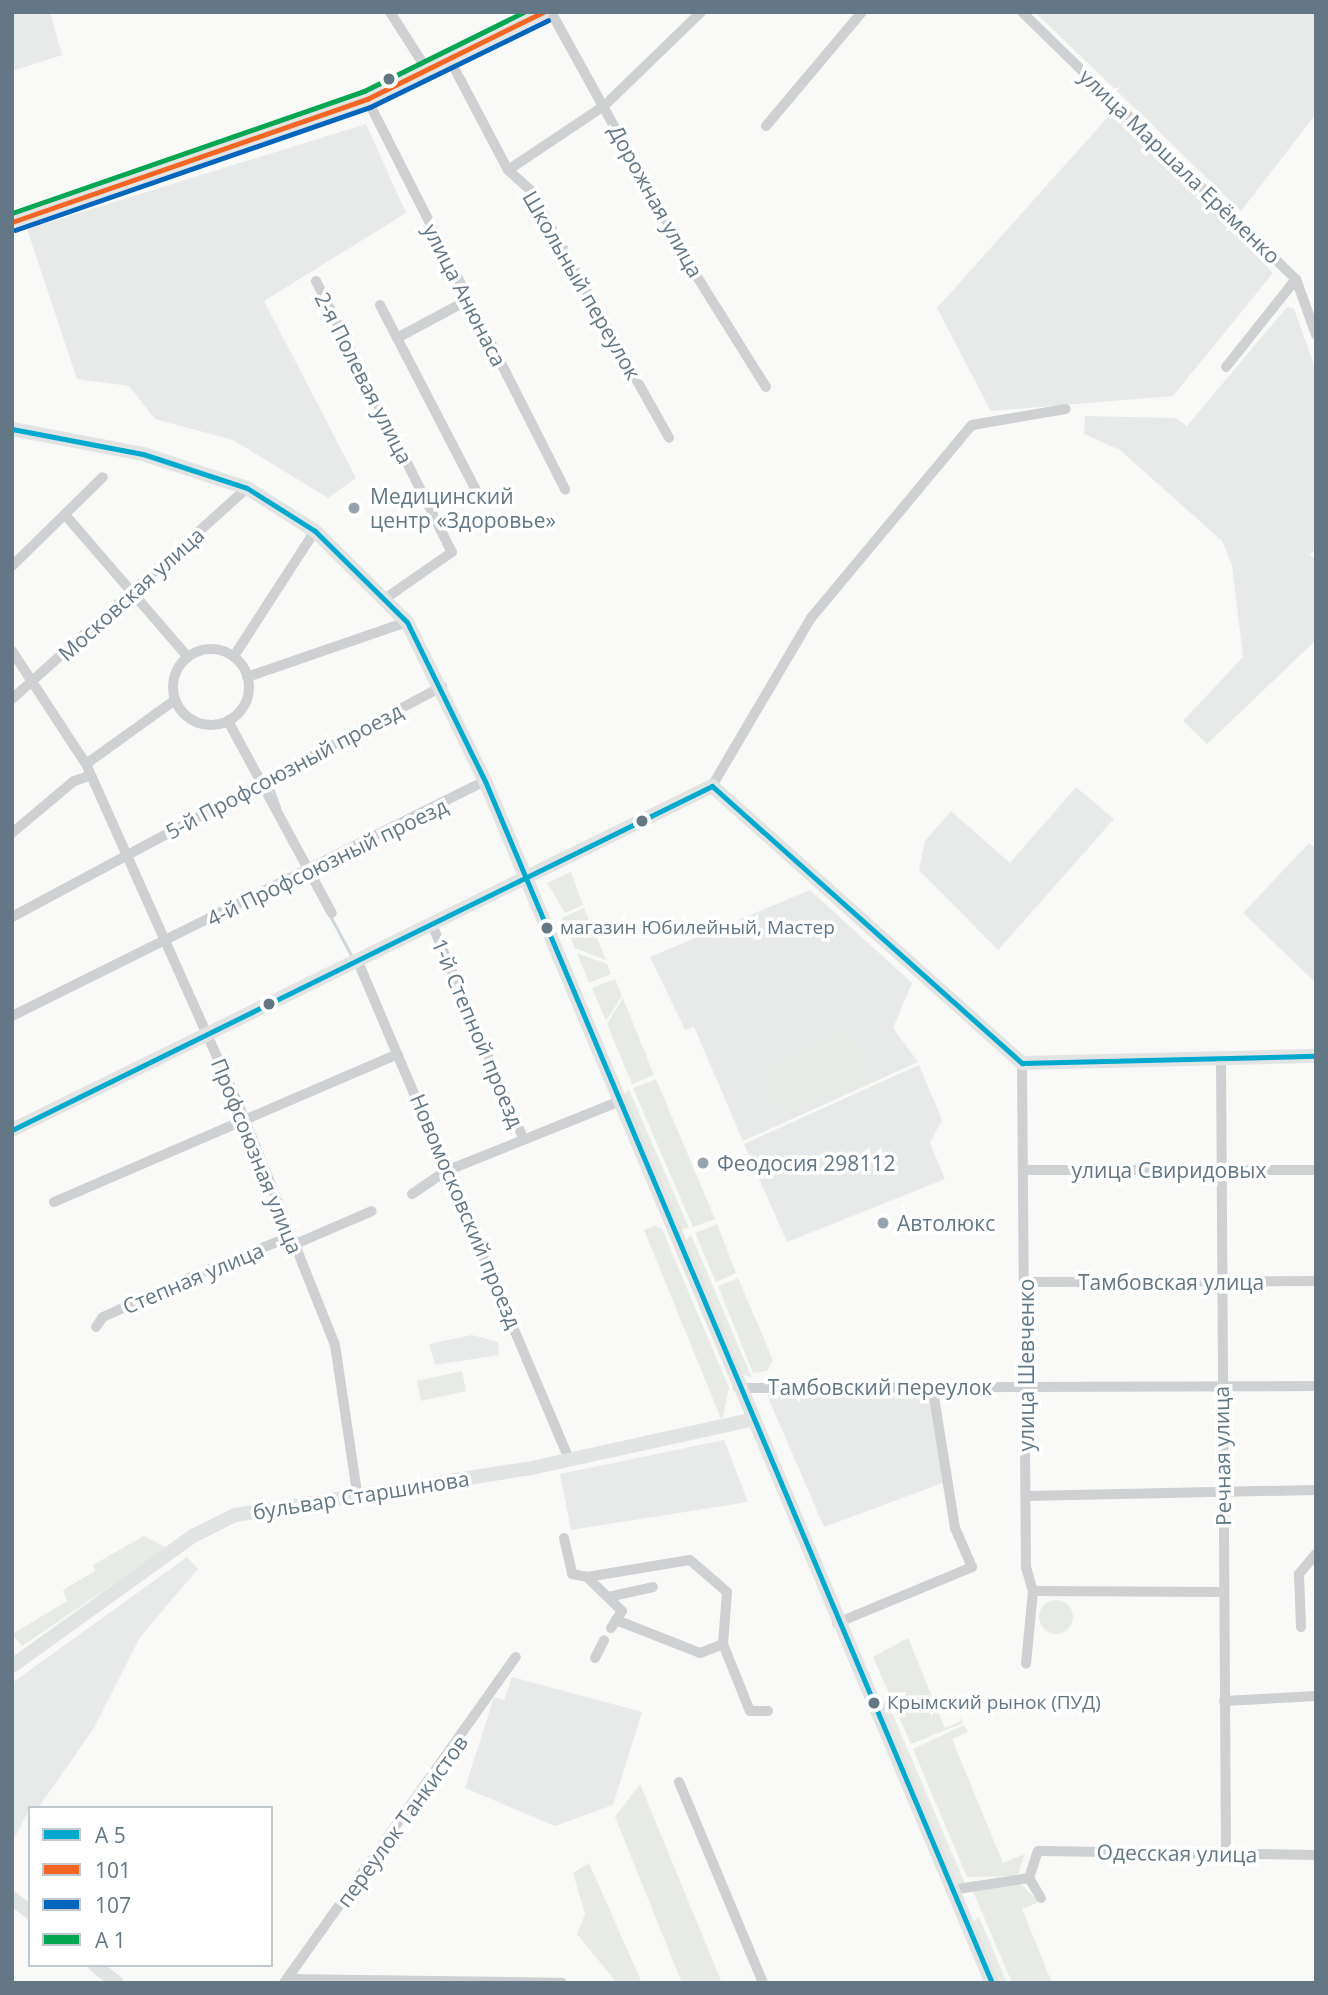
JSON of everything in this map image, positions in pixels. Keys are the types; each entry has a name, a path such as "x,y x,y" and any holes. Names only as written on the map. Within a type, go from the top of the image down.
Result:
{"main road":[{"path":"12,222 367,99 429,73 544,12"},
{"path":"12,429 143,454 247,488 316,531 386,598 407,622 442,685 485,781 750,1420 992,1983"},
{"path":"12,1130 211,1038 712,786 1021,1063 1316,1056"},
{"name":"бульвар Старшинова","path":"12,1666 193,1536 234,1515 357,1492 569,1459 750,1420"},
{"path":"12,1898 28,1910"},
{"path":"97,1967 117,1983"}],"street":[{"path":"390,12 429,73"},
{"name":"Дорожная улица","path":"551,12 696,275 766,387"},
{"path":"508,170 604,106 701,12"},
{"path":"766,126 862,12"},
{"name":"улица Маршала Ерёменко","path":"1022,12 1296,279 1316,335"},
{"name":"Школьный переулок","path":"451,62 508,170 530,190 669,438"},
{"name":"улица Анюнаса","path":"367,99 565,490"},
{"path":"1226,367 1296,279"},
{"name":"2-я Полевая улица","path":"316,281 452,552 386,598"},
{"path":"397,338 468,300"},
{"path":"380,305 477,489"},
{"path":"712,786 811,618 972,425 1066,409"},
{"path":"12,566 67,517 103,477"},
{"name":"Московская улица","path":"12,699 247,488"},
{"path":"67,517 187,656"},
{"path":"234,656 316,531"},
{"path":"247,677 407,622"},
{"path":"202,649 234,656 247,677 246,702 228,721 197,722 175,700 177,669 187,656 202,649"},
{"name":"Профсоюзная улица","path":"12,651 86,764 89,776 211,1038 245,1120 291,1242 335,1345 357,1492"},
{"name":"5-й Профсоюзный проезд","path":"12,916 442,685"},
{"path":"86,764 175,700"},
{"path":"228,721 312,871 332,913"},
{"path":"12,833 74,781 89,776"},
{"name":"4-й Профсоюзный проезд","path":"12,1016 312,871 485,781"},
{"name":"1-й Степной проезд","path":"433,927 523,1138"},
{"name":"Новомосковский проезд","path":"359,964 569,1459"},
{"path":"54,1202 398,1054"},
{"name":"Речная улица","path":"1221,1058 1219,1170 1226,1855"},
{"name":"улица Шевченко","path":"1021,1063 1027,1385 1026,1567 1033,1591 1026,1664"},
{"path":"412,1194 446,1171 618,1102"},
{"name":"улица Свиридовых","path":"1023,1170 1316,1170"},
{"name":"Степная улица","path":"96,1326 103,1317 200,1273 372,1211"},
{"name":"Тамбовская улица","path":"1025,1282 1316,1281"},
{"name":"Тамбовский переулок","path":"738,1388 933,1391 1027,1385 1316,1386"},
{"path":"837,1623 972,1567 954,1528 933,1391"},
{"path":"1027,1496 1316,1490"},
{"path":"564,1538 572,1574 587,1577 690,1559 727,1592 723,1644 750,1711 768,1711"},
{"path":"1301,1627 1300,1574 1316,1554"},
{"path":"587,1577 622,1611 614,1624 700,1653 723,1644"},
{"path":"608,1597 653,1587"},
{"path":"1033,1591 1223,1592"},
{"path":"595,1658 604,1640"},
{"name":"переулок Танкистов","path":"286,1981 516,1657"},
{"path":"1224,1702 1316,1696"},
{"path":"679,1783 763,1983"},
{"name":"Одесская улица","path":"1029,1878 1038,1851 1316,1855"},
{"path":"951,1890 1029,1878 1041,1898"},
{"path":"286,1981 562,1983"}],"shaded area":[{"path":"12,12 50,12 62,55 12,71"},
{"path":"1035,12 1316,12 1316,114 1241,211"},
{"path":"1114,110 1273,273 1173,396 991,411 937,308"},
{"path":"366,124 406,213 264,301 356,478 328,498 233,440 155,419 129,386 77,379 27,229"},
{"path":"1287,307 1294,309 1316,370 1316,548 1310,555 1316,560 1316,640 1207,744 1183,721 1243,657 1232,565 1222,541 1120,450 1084,434 1085,416 1176,418 1187,426"},
{"path":"1076,787 1114,819 998,950 919,870 925,841 951,811 1010,863"},
{"path":"1309,843 1316,849 1315,982 1243,913"},
{"path":"571,872 583,905 565,913 547,883"},
{"path":"810,890 912,983 893,1028 918,1062 743,1141 694,1027 685,1030 650,957"},
{"path":"584,908 606,960 575,948 562,918"},
{"path":"577,953 607,964 611,974 589,983"},
{"path":"615,979 622,996 606,1021 592,988"},
{"path":"623,998 654,1075 632,1084 607,1024"},
{"path":"851,1031 870,1078 781,1115 762,1069"},
{"path":"919,1065 942,1120 930,1143 945,1179 787,1242 744,1144"},
{"path":"656,1079 715,1219 693,1227 633,1088"},
{"path":"629,1090 689,1228 681,1229 622,1096"},
{"path":"717,1224 736,1273 716,1282 695,1233"},
{"path":"655,1226 662,1229 729,1388 722,1421 644,1230"},
{"path":"691,1235 752,1378 740,1373 685,1241"},
{"path":"738,1278 773,1360 767,1371 753,1373 718,1286"},
{"path":"472,1335 498,1342 499,1355 435,1365 429,1344"},
{"path":"462,1371 466,1391 421,1401 417,1381"},
{"path":"767,1395 930,1396 948,1481 824,1527"},
{"path":"724,1440 748,1502 571,1530 560,1474"},
{"path":"144,1536 167,1548 22,1646 12,1634 67,1601 63,1590 95,1571 93,1565"},
{"path":"187,1557 198,1569 140,1637 94,1728 39,1806 28,1806 28,1812 12,1843 12,1683"},
{"path":"1056,1600 1068,1605 1073,1617 1068,1629 1056,1634 1044,1629 1039,1617 1044,1605"},
{"path":"908,1638 945,1728 961,1721 960,1715 963,1723 911,1744 873,1657"},
{"path":"512,1677 642,1712 613,1805 555,1826 465,1788 494,1697 504,1700"},
{"path":"887,1701 966,1886 958,1887 880,1705"},
{"path":"964,1725 968,1732 952,1739 1003,1863 1025,1854 1017,1876 967,1877 913,1749"},
{"path":"640,1784 722,1983 682,1983 615,1817"},
{"path":"589,1863 642,1983 617,1983 577,1934 585,1914 573,1873"},
{"path":"1020,1883 1039,1902 1022,1909 1052,1983 1012,1983 972,1889"},
{"path":"979,1917 1007,1983 999,1983 973,1922"}],"waterway":[{"path":"272,786 280,808"},
{"path":"330,915 352,956"}],"transit line":[{"path":"12,213 364,91 524,12"},
{"name":"101","path":"12,222 367,99 543,12"},
{"name":"107","path":"15,230 370,107 548,20"},
{"path":"12,429 143,454 247,488 315,531 407,622 485,781 992,1983"},
{"path":"12,1130 712,786 1022,1063 1316,1056"}],"place":[{"name":"Медицинский центр «Здоровье»","path":"354,508"},
{"name":"магазин Юбилейный, Мастер","path":"547,928"},
{"name":"Феодосия 298112","path":"703,1163"},
{"name":"Автолюкс","path":"883,1223"},
{"name":"Крымский рынок (ПУД)","path":"874,1703"}]}
